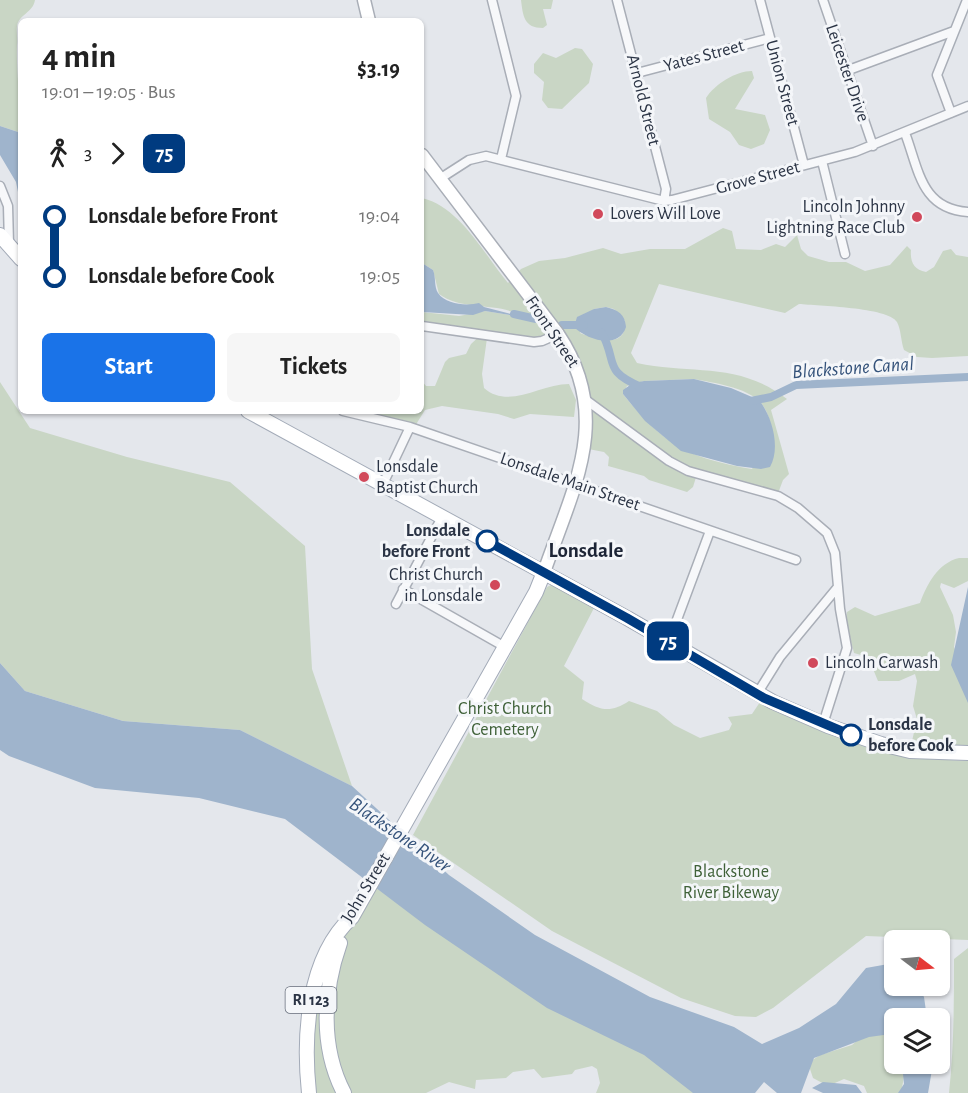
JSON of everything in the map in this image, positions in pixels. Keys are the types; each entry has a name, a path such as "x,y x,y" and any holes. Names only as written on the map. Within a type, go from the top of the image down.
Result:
{"main road":[{"path":"364,0 368,18"},
{"name":"Front Street","path":"424,157 558,334 578,368 586,400 586,438 574,484 544,572"},
{"path":"5,240 18,255"},
{"path":"254,414 669,641 757,694 823,724 904,750 968,753"},
{"name":"John Street","path":"309,1093 306,1061 307,1021 316,984 332,945 352,917 536,592 544,572"},
{"name":"RI 123","path":"344,1093 330,1057 327,1032 328,994 339,946 352,917"},
{"path":"316,984 328,994"},
{"path":"306,1061 316,1053 330,1057"}],"street":[{"path":"492,0 516,96 501,159"},
{"name":"Arnold Street","path":"617,0 666,189 664,201"},
{"name":"Union Street","path":"760,0 804,165"},
{"name":"Leicester Drive","path":"822,0 873,146"},
{"path":"951,113 937,75 967,0"},
{"path":"846,71 954,31"},
{"name":"Yates Street","path":"637,73 770,38"},
{"name":"Grove Street","path":"441,178 474,158 486,156 664,201 873,146 968,106"},
{"path":"905,133 934,201 946,208 968,212"},
{"path":"822,161 845,254"},
{"path":"0,186 8,206 5,240"},
{"path":"424,326 534,342 558,334"},
{"path":"586,400 675,465 767,492 798,508 819,524 832,542 847,648 823,724"},
{"name":"Lonsdale Main Street","path":"355,414 410,428 796,560"},
{"path":"383,484 410,428"},
{"path":"396,604 442,517"},
{"path":"669,641 710,531"},
{"path":"757,694 780,657 837,588"},
{"path":"403,590 505,647"}],"green space":[{"path":"0,0 35,0 32,8 18,18 18,132 0,126"},
{"path":"521,0 553,0 551,9 543,9 547,25 543,28 528,23"},
{"path":"575,48 582,49 593,64 589,83 562,109 548,108 542,100 544,82 534,73 534,64 543,53 556,58"},
{"path":"752,71 754,78 735,109 765,115 770,130 764,144 751,149 739,145 730,132 709,119 706,98 726,79 739,73"},
{"path":"424,199 436,203 460,221 508,283 521,269 539,261 565,258 603,248 621,254 650,249 685,249 723,228 732,231 736,249 761,250 776,244 785,247 797,235 801,249 808,256 829,262 846,262 865,271 890,265 907,246 911,250 914,265 926,272 934,267 943,251 951,249 956,255 968,257 968,356 917,357 904,350 897,322 880,313 799,304 785,313 659,284 631,353 637,363 733,374 769,387 787,399 771,410 789,474 783,480 777,496 697,474 693,487 687,492 608,466 609,457 604,452 583,448 586,418 562,342 488,331 482,374 484,388 504,397 569,384 576,400 574,417 530,414 514,419 498,414 442,406 424,412 424,384 426,386 435,386 445,362 449,358 466,354 471,344 485,331 424,321 424,312 459,316 485,311 522,317 503,309 449,300 439,294 433,270 424,264","holes":["606,307 614,309 625,321 621,336 609,340 580,333 594,309","694,379 720,384 754,397 768,414 772,428 752,469 711,460 679,446 651,426 623,394 627,386 644,381"]},
{"path":"0,382 18,410 18,414 21,414 30,428 127,457 230,482 305,546 312,669 352,786 240,730 123,721 25,691 0,663"},
{"path":"370,414 422,414 415,426"},
{"path":"959,558 968,558 968,581 954,588 941,583 940,587 953,615 956,632 954,647 968,680 968,748 910,750 917,719 913,706 917,681 915,674 899,681 878,681 868,657 854,653 846,621 847,612 855,607 875,616 920,603 939,569"},
{"name":"Blackstone River Bikeway","path":"551,585 594,608 564,666 584,682 582,699 594,706 611,709 629,701 657,711 674,725 700,738 729,730 732,724 728,717 752,714 762,699 908,750 908,758 968,761 968,940 950,939 950,930 884,930 884,937 866,936 773,1008 756,1017 735,1016 681,998 552,931 413,835 547,587"},
{"path":"370,882 663,1054 696,1093 596,1093 600,1083 597,1069 592,1066 575,1070 572,1074 542,1078 534,1069 513,1072 506,1078 476,1080 475,1089 449,1082 426,1093 311,1093 317,986"},
{"path":"968,948 968,1093 949,1093 953,1042 954,959"},
{"path":"868,1031 884,1033 884,1074 904,1074 901,1093 867,1093 864,1086 844,1079 828,1086 813,1078 808,1063 820,1055 852,1045"}],"water":[{"path":"0,126 18,132 18,192 16,182 0,155"},
{"path":"424,264 433,270 437,291 446,300 463,304 479,303 484,307 522,317 485,311 473,315 424,312"},
{"path":"606,307 617,311 624,319 626,327 617,339 610,341 594,339 574,327 577,317 594,309"},
{"path":"694,379 731,388 759,400 774,432 775,451 770,467 761,469 737,466 681,451 645,421 623,394 623,390 633,383"},
{"path":"968,587 968,703 951,665"},
{"name":"Blackstone River","path":"0,663 25,691 123,721 240,730 352,786 449,875 535,935 650,997 734,1027 762,1044 799,1028 836,1004 866,968 884,965 884,996 923,996 926,1008 884,1008 884,1035 869,1037 814,1058 801,1093 777,1093 764,1082 755,1093 693,1093 644,1055 547,1008 425,925 285,819 199,798 95,788 9,756 0,750"},
{"path":"903,1074 931,1074 928,1093 898,1093 904,1084"},
{"path":"823,1082 856,1085 862,1093 823,1093 812,1088"}],"waterway":[{"name":"Blackstone Canal","path":"514,314 536,319"},
{"name":"Blackstone Canal","path":"562,325 584,325"},
{"name":"Blackstone Canal","path":"602,333 616,370 621,376 641,387"},
{"name":"Blackstone Canal","path":"751,401 771,397 796,385 968,377"}],"bus line":[{"name":"75","path":"487,541 712,666 764,698 851,735"}],"place":[{"name":"Lovers Will Love","path":"598,214"},
{"name":"Lincoln Johnny Lightning Race Club","path":"917,217"},
{"name":"Lonsdale Baptist Church","path":"364,477"},
{"name":"Lonsdale before Front","path":"487,541"},
{"name":"Christ Church in Lonsdale","path":"495,585"},
{"name":"Lincoln Carwash","path":"813,663"},
{"name":"Lonsdale before Cook","path":"851,735"}],"district":[{"name":"Lonsdale","path":"586,550"}],"park label":[{"name":"Christ Church Cemetery","path":"505,719"}]}
